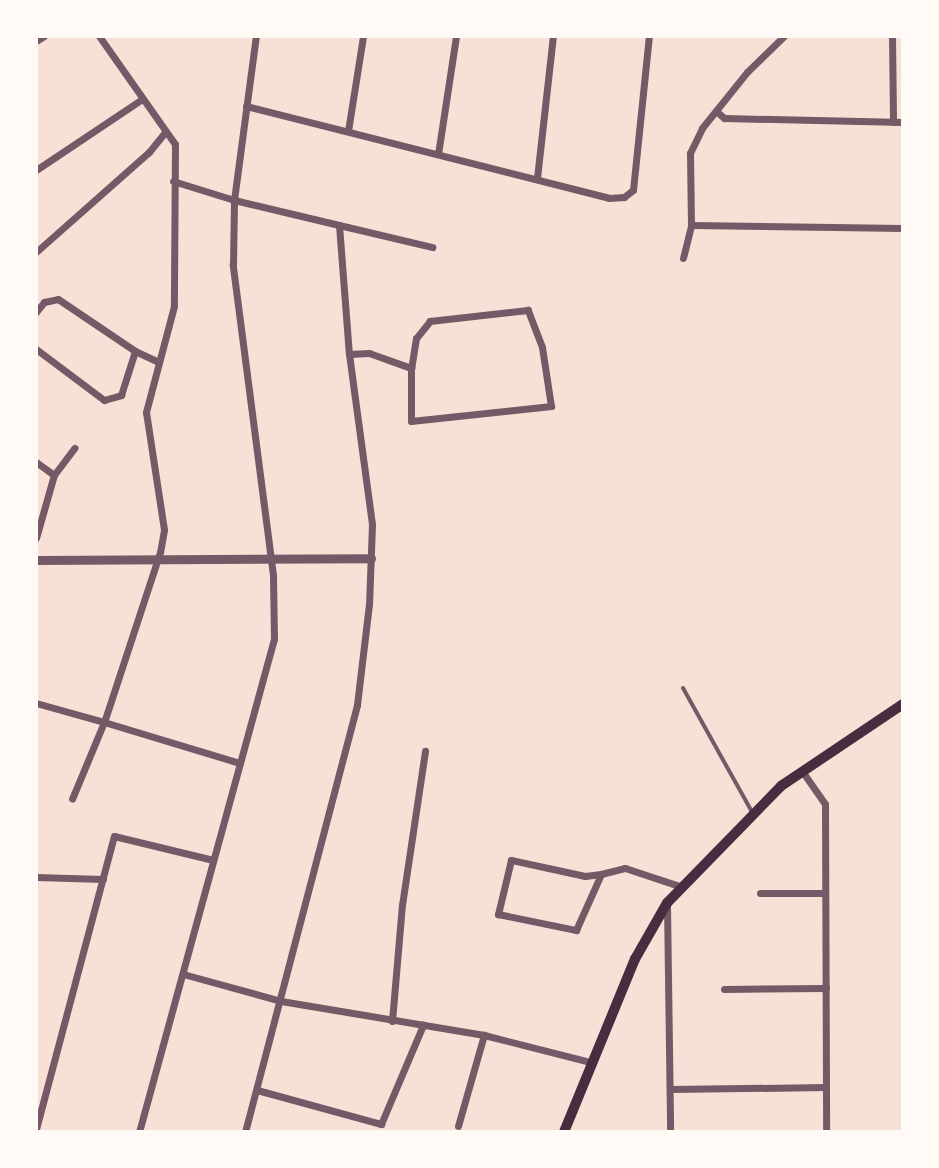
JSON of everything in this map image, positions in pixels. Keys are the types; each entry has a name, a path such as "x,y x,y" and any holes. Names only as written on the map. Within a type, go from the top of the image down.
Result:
{"main road":[{"path":"564,1132 590,1062 635,959 667,903 752,812 802,771 903,704"}],"street":[{"path":"36,41 44,36"},
{"path":"72,799 104,722 164,530 146,412 174,306 175,144 99,36"},
{"path":"139,1132 274,639 271,558 233,265 234,200 256,36"},
{"path":"348,131 363,36"},
{"path":"438,154 456,36"},
{"path":"537,178 553,36"},
{"path":"246,106 609,198 624,197 633,190 649,36"},
{"path":"683,258 691,225 690,153 702,128 784,36"},
{"path":"892,36 893,122"},
{"path":"36,170 142,99"},
{"path":"716,111 724,118 903,122"},
{"path":"36,252 149,152 165,132"},
{"path":"173,181 234,200 432,247"},
{"path":"245,1132 357,705 372,524 349,354 339,225"},
{"path":"691,225 903,228"},
{"path":"36,312 44,302 58,299 135,351 159,362"},
{"path":"528,310 542,347 551,406 411,421 411,368 416,338 430,321 528,310"},
{"path":"36,349 104,400 121,395 135,351"},
{"path":"349,354 369,353 411,368"},
{"path":"36,538 54,475 74,448"},
{"path":"36,462 54,475"},
{"path":"36,560 371,558"},
{"path":"36,703 240,763"},
{"path":"392,1021 402,905 425,751"},
{"path":"802,771 825,804 826,1132"},
{"path":"36,1129 114,836 213,860"},
{"path":"601,874 576,930 498,914 511,860 585,876 625,868 682,887"},
{"path":"36,877 103,879"},
{"path":"760,893 825,893"},
{"path":"667,903 670,1132"},
{"path":"183,974 281,1001 484,1035 590,1062"},
{"path":"724,989 826,988"},
{"path":"257,1090 379,1128 423,1025"},
{"path":"458,1126 484,1035"},
{"path":"670,1089 826,1087"}],"lane":[{"path":"683,688 752,812"}]}
